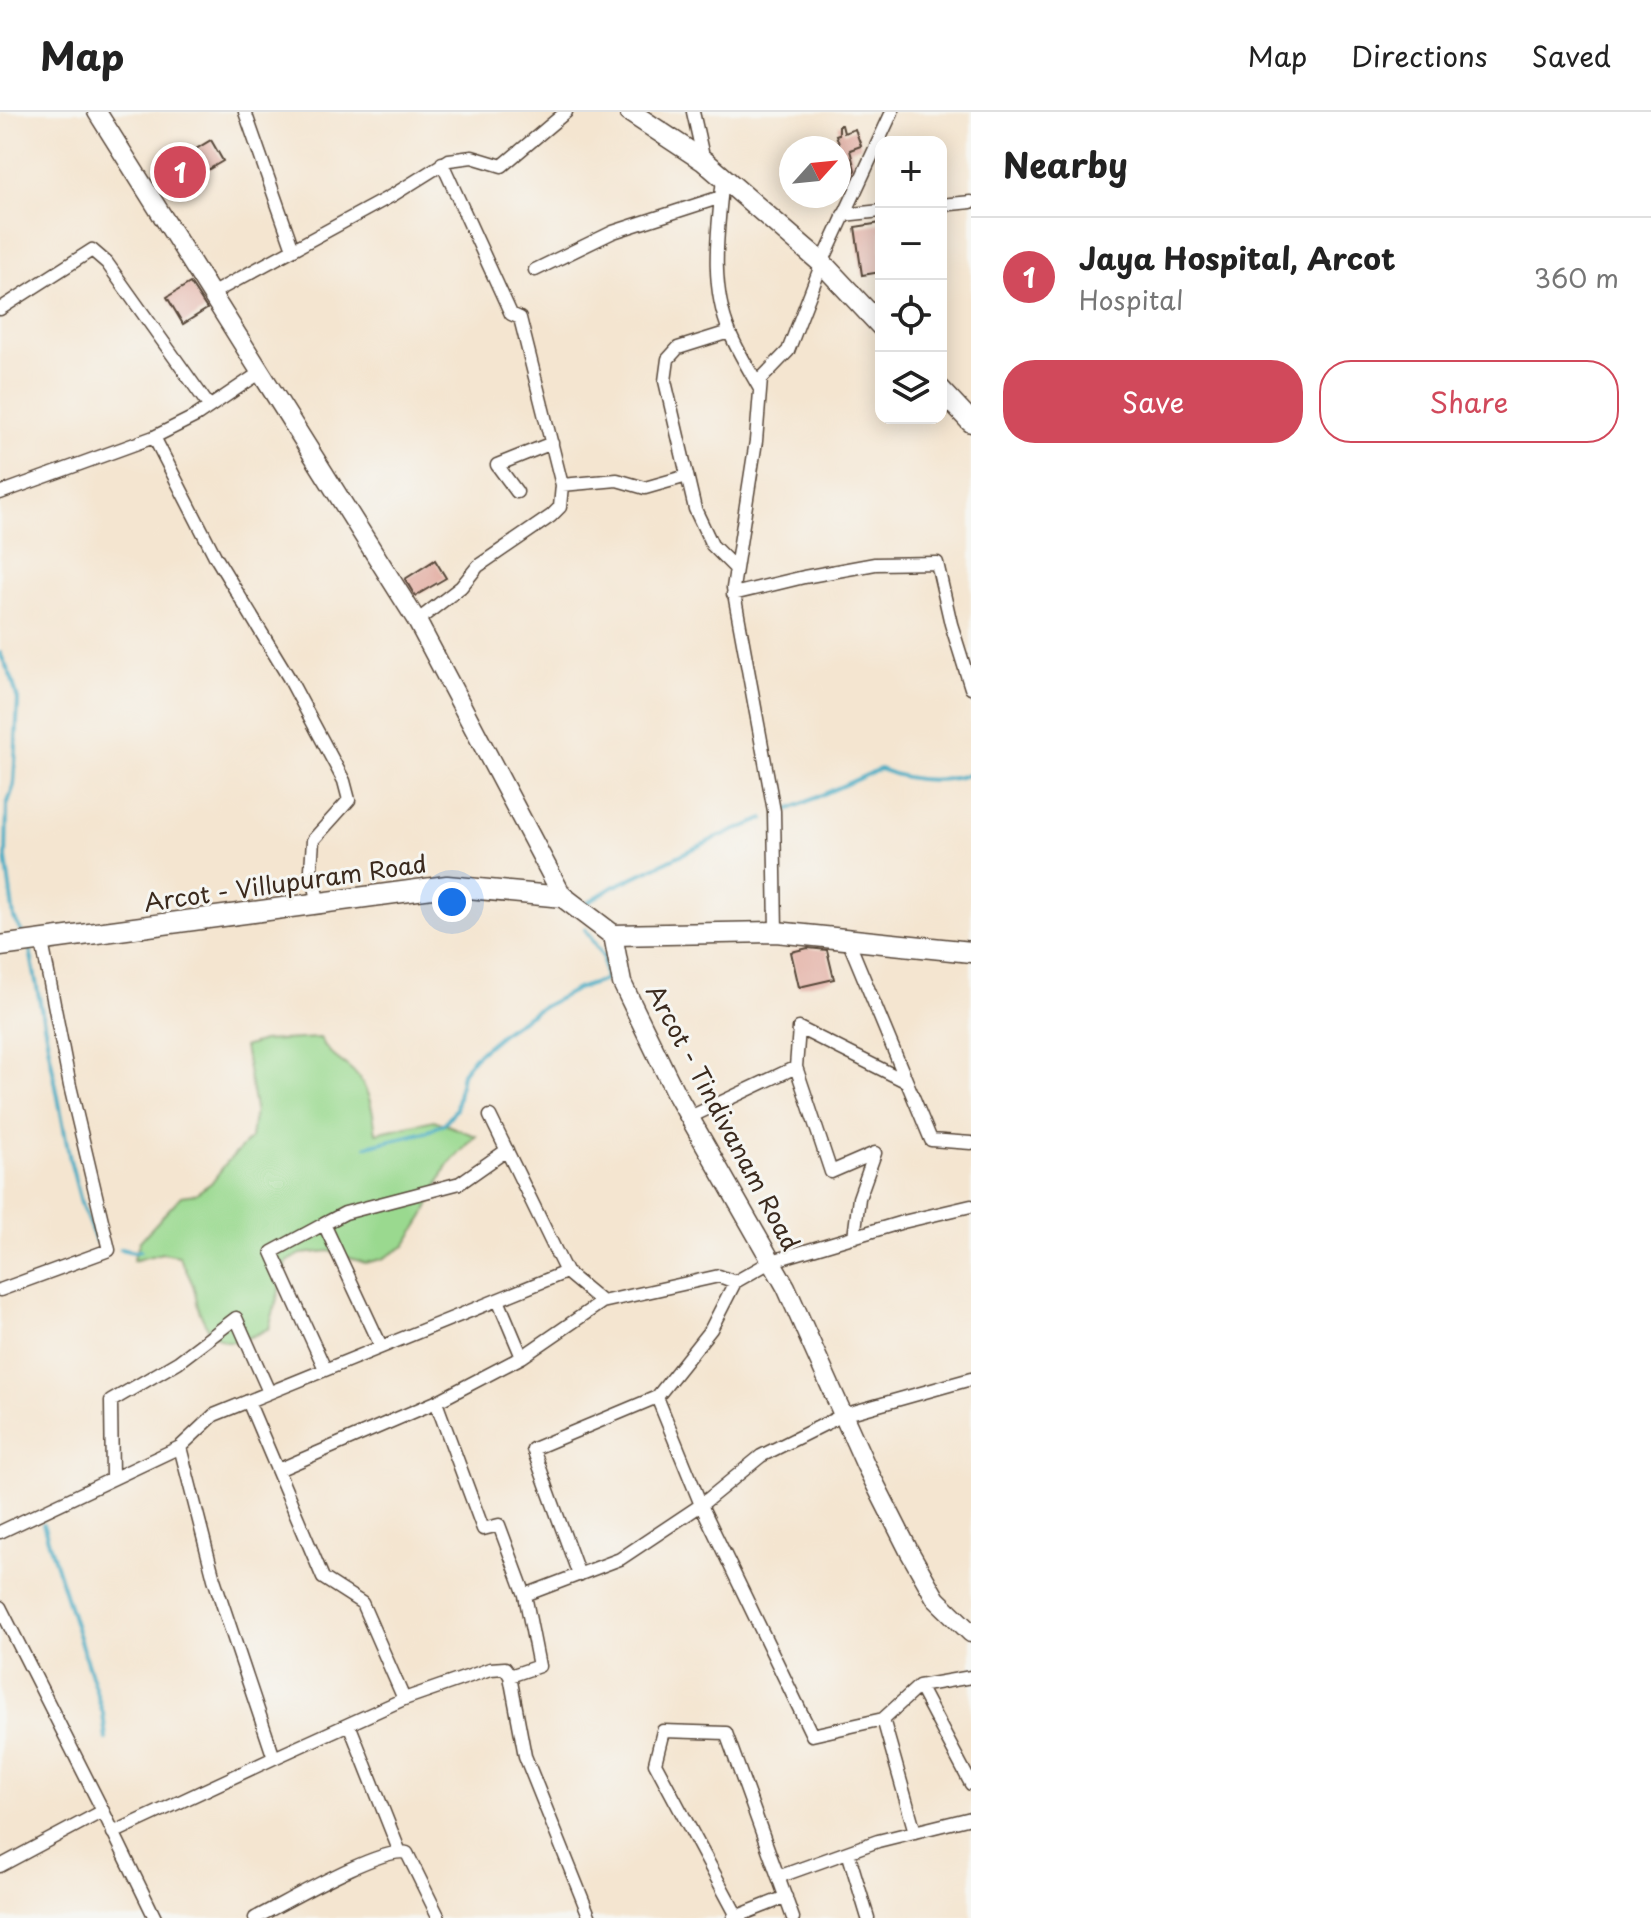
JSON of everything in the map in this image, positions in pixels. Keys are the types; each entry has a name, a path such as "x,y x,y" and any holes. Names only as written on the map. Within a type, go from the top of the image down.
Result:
{"main road":[{"path":"97,112 417,621 563,897 613,935 776,932 971,952"},
{"path":"630,112 704,161 722,187 822,263 875,320"},
{"path":"947,396 971,422"},
{"name":"Arcot - Villupuram Road","path":"9,945 447,886 563,897"},
{"name":"Arcot - Tindivanam Road","path":"613,935 622,983 690,1117 786,1287 866,1466 936,1599 971,1633"}],"street":[{"path":"245,112 293,249"},
{"path":"211,294 393,195 442,163 472,157 502,166 566,112"},
{"path":"776,932 774,811 733,594 756,441 761,379 788,351 822,263 892,112"},
{"path":"699,114 704,161"},
{"path":"417,621 461,587 478,566 551,516 560,507 562,485 520,318 511,314 442,163"},
{"path":"535,270 613,232 722,187 717,239 717,289 729,332 760,390"},
{"path":"947,204 971,202"},
{"path":"843,215 875,212"},
{"path":"0,309 92,250 107,263 209,406"},
{"path":"729,332 678,348 668,359 665,381 695,509 712,545 736,569"},
{"path":"0,493 154,437 261,372"},
{"path":"154,437 215,556 289,678 344,781 349,800 313,840 311,869 319,904"},
{"path":"517,492 497,465 552,443"},
{"path":"562,485 617,480 645,488 687,476"},
{"path":"733,594 875,564 937,563 951,624 971,688"},
{"path":"848,940 931,1140 971,1143"},
{"path":"0,1290 109,1250 70,1086 42,942"},
{"path":"854,1237 859,1198 875,1153 831,1172 796,1067 799,1028 907,1082"},
{"path":"690,1117 796,1067"},
{"path":"490,1116 566,1272 602,1302"},
{"path":"325,1369 272,1252 345,1213 460,1183 507,1150"},
{"path":"579,1575 533,1449 657,1397 711,1329 735,1282 772,1261 971,1206"},
{"path":"324,1224 381,1346"},
{"path":"0,1532 180,1447 214,1415 566,1272"},
{"path":"278,1470 436,1402 522,1357 602,1302 719,1276 735,1282"},
{"path":"498,1300 522,1357"},
{"path":"112,1478 111,1401 178,1362 236,1318 269,1392"},
{"path":"525,1595 620,1559 701,1505 761,1456 843,1415 971,1379"},
{"path":"657,1397 701,1505 812,1735 883,1719 919,1686 971,1677"},
{"path":"248,1401 323,1578 362,1603 404,1699"},
{"path":"436,1402 483,1529 499,1525 525,1595 539,1666 510,1676"},
{"path":"180,1447 214,1579 274,1758"},
{"path":"0,1607 155,1918"},
{"path":"113,1833 404,1699 490,1669 505,1668 510,1676 525,1756 590,1918"},
{"path":"919,1686 971,1784"},
{"path":"883,1719 915,1832"},
{"path":"349,1724 399,1850"},
{"path":"786,1897 736,1917 655,1763 663,1731 726,1733 786,1897 793,1918"},
{"path":"0,1866 103,1811"},
{"path":"778,1877 848,1852 971,1818"},
{"path":"255,1918 376,1857 399,1850 407,1853 439,1918"},
{"path":"848,1852 868,1918"}],"green space":[{"path":"320,1038 325,1047 360,1079 371,1105 376,1133 434,1120 476,1136 446,1167 424,1216 405,1246 382,1259 365,1263 330,1251 301,1254 287,1262 269,1328 246,1339 227,1341 212,1333 205,1323 193,1285 179,1256 162,1253 133,1261 140,1241 181,1196 195,1194 211,1183 251,1138 255,1108 244,1047 262,1041"}],"building":[{"path":"839,125 842,125 844,133 855,129 861,146 851,150 851,136 836,136"},
{"path":"211,140 223,161 170,192 158,172"},
{"path":"851,154 855,170 851,175"},
{"path":"875,224 875,273 862,275 855,227"},
{"path":"190,283 207,309 183,324 167,297"},
{"path":"435,560 446,578 415,596 405,579"},
{"path":"808,948 827,950 834,979 799,987 791,952"}],"waterway":[{"path":"0,653 18,700 14,785 7,805 6,858 14,918 23,935"},
{"path":"788,810 880,769 925,779 948,779 971,774"},
{"path":"587,903 613,887 716,838 764,819"},
{"path":"367,1146 426,1132 445,1123 456,1109 462,1073 474,1057 535,1011 577,989 605,980 603,957 585,929"},
{"path":"30,950 70,1160 82,1206 96,1241"},
{"path":"120,1249 140,1251"},
{"path":"43,1524 103,1713 106,1739"}],"place":[{"name":"Jaya Hospital, Arcot","path":"180,172"}]}
